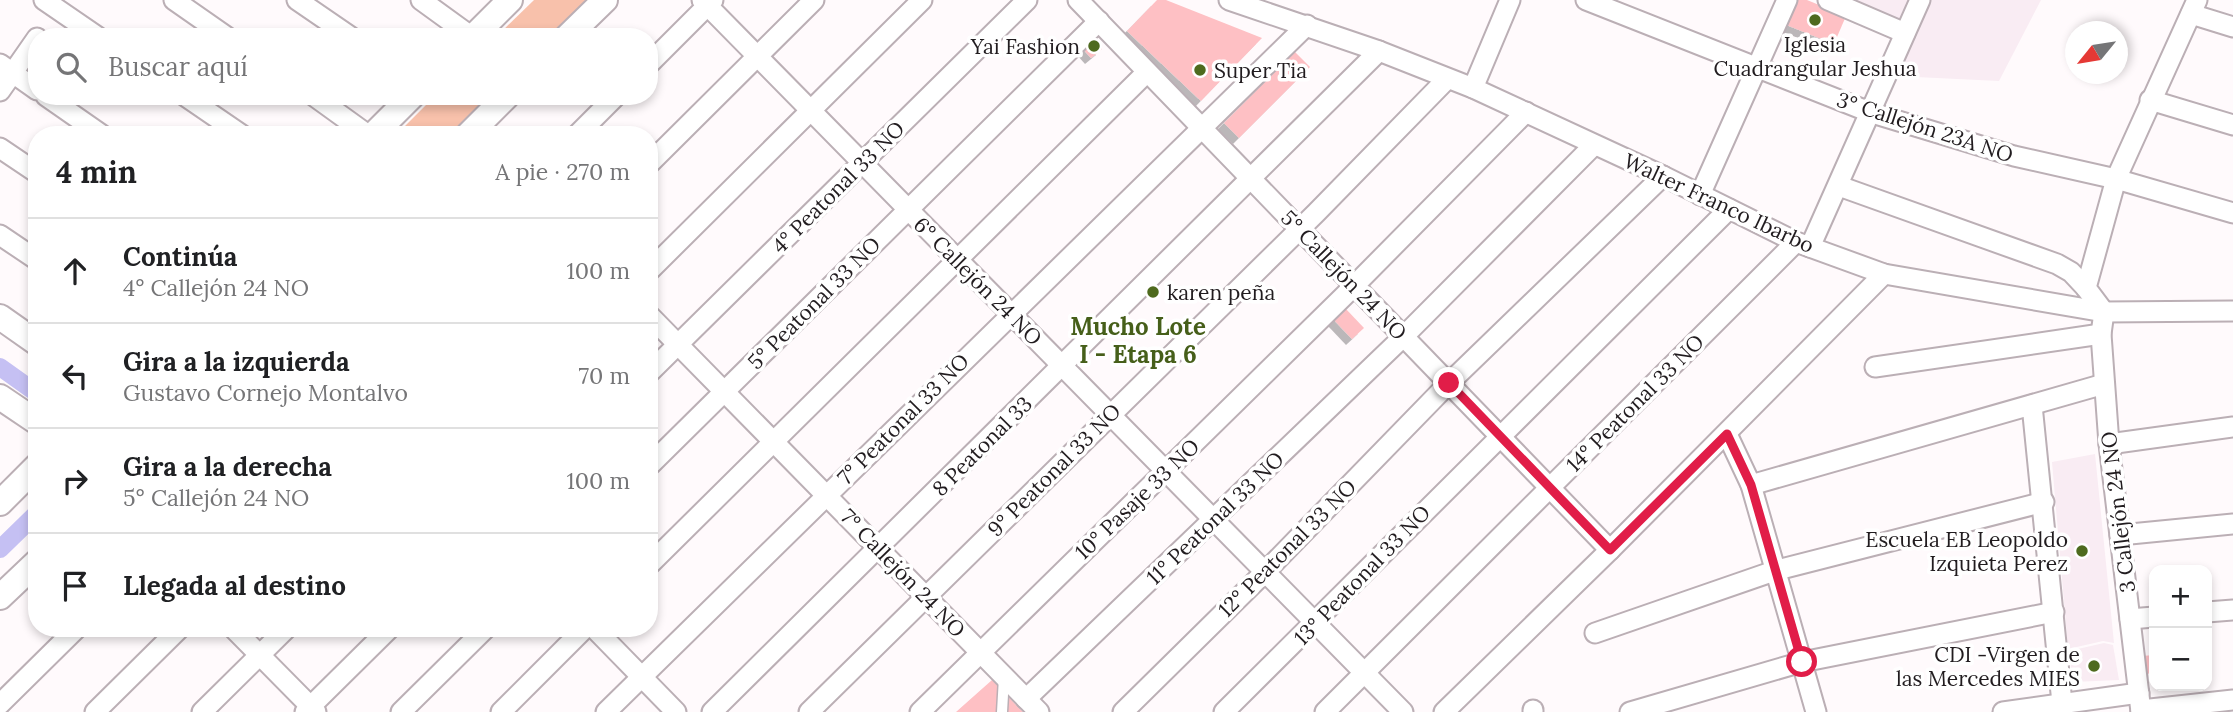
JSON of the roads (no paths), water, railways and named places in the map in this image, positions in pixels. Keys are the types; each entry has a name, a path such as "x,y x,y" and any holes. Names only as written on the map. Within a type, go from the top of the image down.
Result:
{"street":[{"path":"174,0 214,28"},
{"path":"297,0 338,28"},
{"path":"421,0 460,28"},
{"path":"481,28 510,0"},
{"path":"577,28 605,0"},
{"path":"658,155 814,0"},
{"path":"658,262 922,0"},
{"name":"4° Peatonal 33 NO","path":"658,364 1027,0"},
{"path":"1473,88 1510,0"},
{"name":"3° Callejón 23A NO","path":"1587,0 1871,113 2014,156 2116,179 2233,213"},
{"path":"1700,195 1787,0"},
{"path":"1828,0 1905,33"},
{"name":"14° Peatonal 33 NO","path":"1325,712 1550,488 1803,244 1839,186 1920,0"},
{"name":"Walter Franco Ibarbo","path":"1237,1 1379,51 1473,88 1803,244 1884,274 2104,312 2233,310"},
{"path":"658,54 707,2"},
{"name":"6° Callejón 24 NO","path":"707,2 757,57 1403,712"},
{"path":"42,28 55,3 87,28"},
{"name":"5° Callejón 24 NO","path":"1086,7 1610,550"},
{"name":"5° Peatonal 33 NO","path":"658,457 908,210 1086,7"},
{"path":"2086,288 2116,179 2194,7 2233,27"},
{"name":"7° Peatonal 33 NO","path":"606,712 1010,313 1307,25"},
{"path":"0,91 6,69 28,46"},
{"name":"8 Peatonal 33","path":"712,712 1379,51"},
{"path":"6,69 28,84"},
{"path":"658,556 1147,72"},
{"name":"9° Peatonal 33 NO","path":"809,712 1300,229 1447,79"},
{"path":"2150,100 2233,125"},
{"path":"59,105 89,126"},
{"path":"198,105 229,126"},
{"path":"327,105 358,126"},
{"path":"380,126 403,105"},
{"path":"478,126 498,105"},
{"path":"586,126 607,105"},
{"name":"10° Pasaje 33 NO","path":"920,712 1526,112"},
{"name":"11° Peatonal 33 NO","path":"1033,706 1213,520 1404,336 1594,145"},
{"path":"0,148 28,167"},
{"name":"12° Peatonal 33 NO","path":"1122,712 1265,572 1449,383 1663,176"},
{"path":"1839,186 2057,264 2071,272 2104,312"},
{"name":"13° Peatonal 33 NO","path":"1224,712 1316,624 1498,436 1729,209"},
{"path":"0,235 28,254"},
{"path":"1444,712 1727,434 1884,274"},
{"name":"3 Callejón 24 NO","path":"2104,312 2101,334 2109,444 2140,705"},
{"path":"0,317 28,337"},
{"name":"7° Callejón 24 NO","path":"658,324 1033,706"},
{"path":"1875,367 2101,334"},
{"path":"1751,485 2105,384"},
{"path":"0,397 28,416"},
{"path":"2032,405 2044,502 2062,703"},
{"path":"2109,444 2233,427"},
{"path":"1727,434 1751,485 1816,712"},
{"path":"0,503 28,475"},
{"path":"1595,633 1777,570 2044,502"},
{"path":"2120,535 2233,524"},
{"path":"0,597 28,571"},
{"path":"2212,612 2233,610"},
{"path":"1630,712 1802,662 2054,612"},
{"path":"2130,619 2149,617"},
{"path":"0,704 67,637"},
{"path":"95,712 171,637"},
{"path":"242,637 311,710 381,637"},
{"path":"202,712 278,637"},
{"path":"401,712 477,637"},
{"path":"501,712 576,637"},
{"path":"603,637 676,712"},
{"path":"2003,712 2062,703 2140,705 2233,700"}],"lane":[{"path":"1002,712 1004,676"}],"waterway":[{"path":"0,367 28,387"},
{"path":"0,549 28,522"}],"place":[{"name":"Iglesia Cuadrangular Jeshua","path":"1815,20"},
{"name":"Yai Fashion","path":"1094,46"},
{"name":"Super Tia","path":"1200,70"},
{"name":"karen peña","path":"1153,292"},
{"name":"Escuela EB Leopoldo Izquieta Perez","path":"2082,551"},
{"name":"CDI -Virgen de las Mercedes MIES","path":"2094,666"}],"district":[{"name":"Mucho Lote I - Etapa 6","path":"1138,340"}]}
